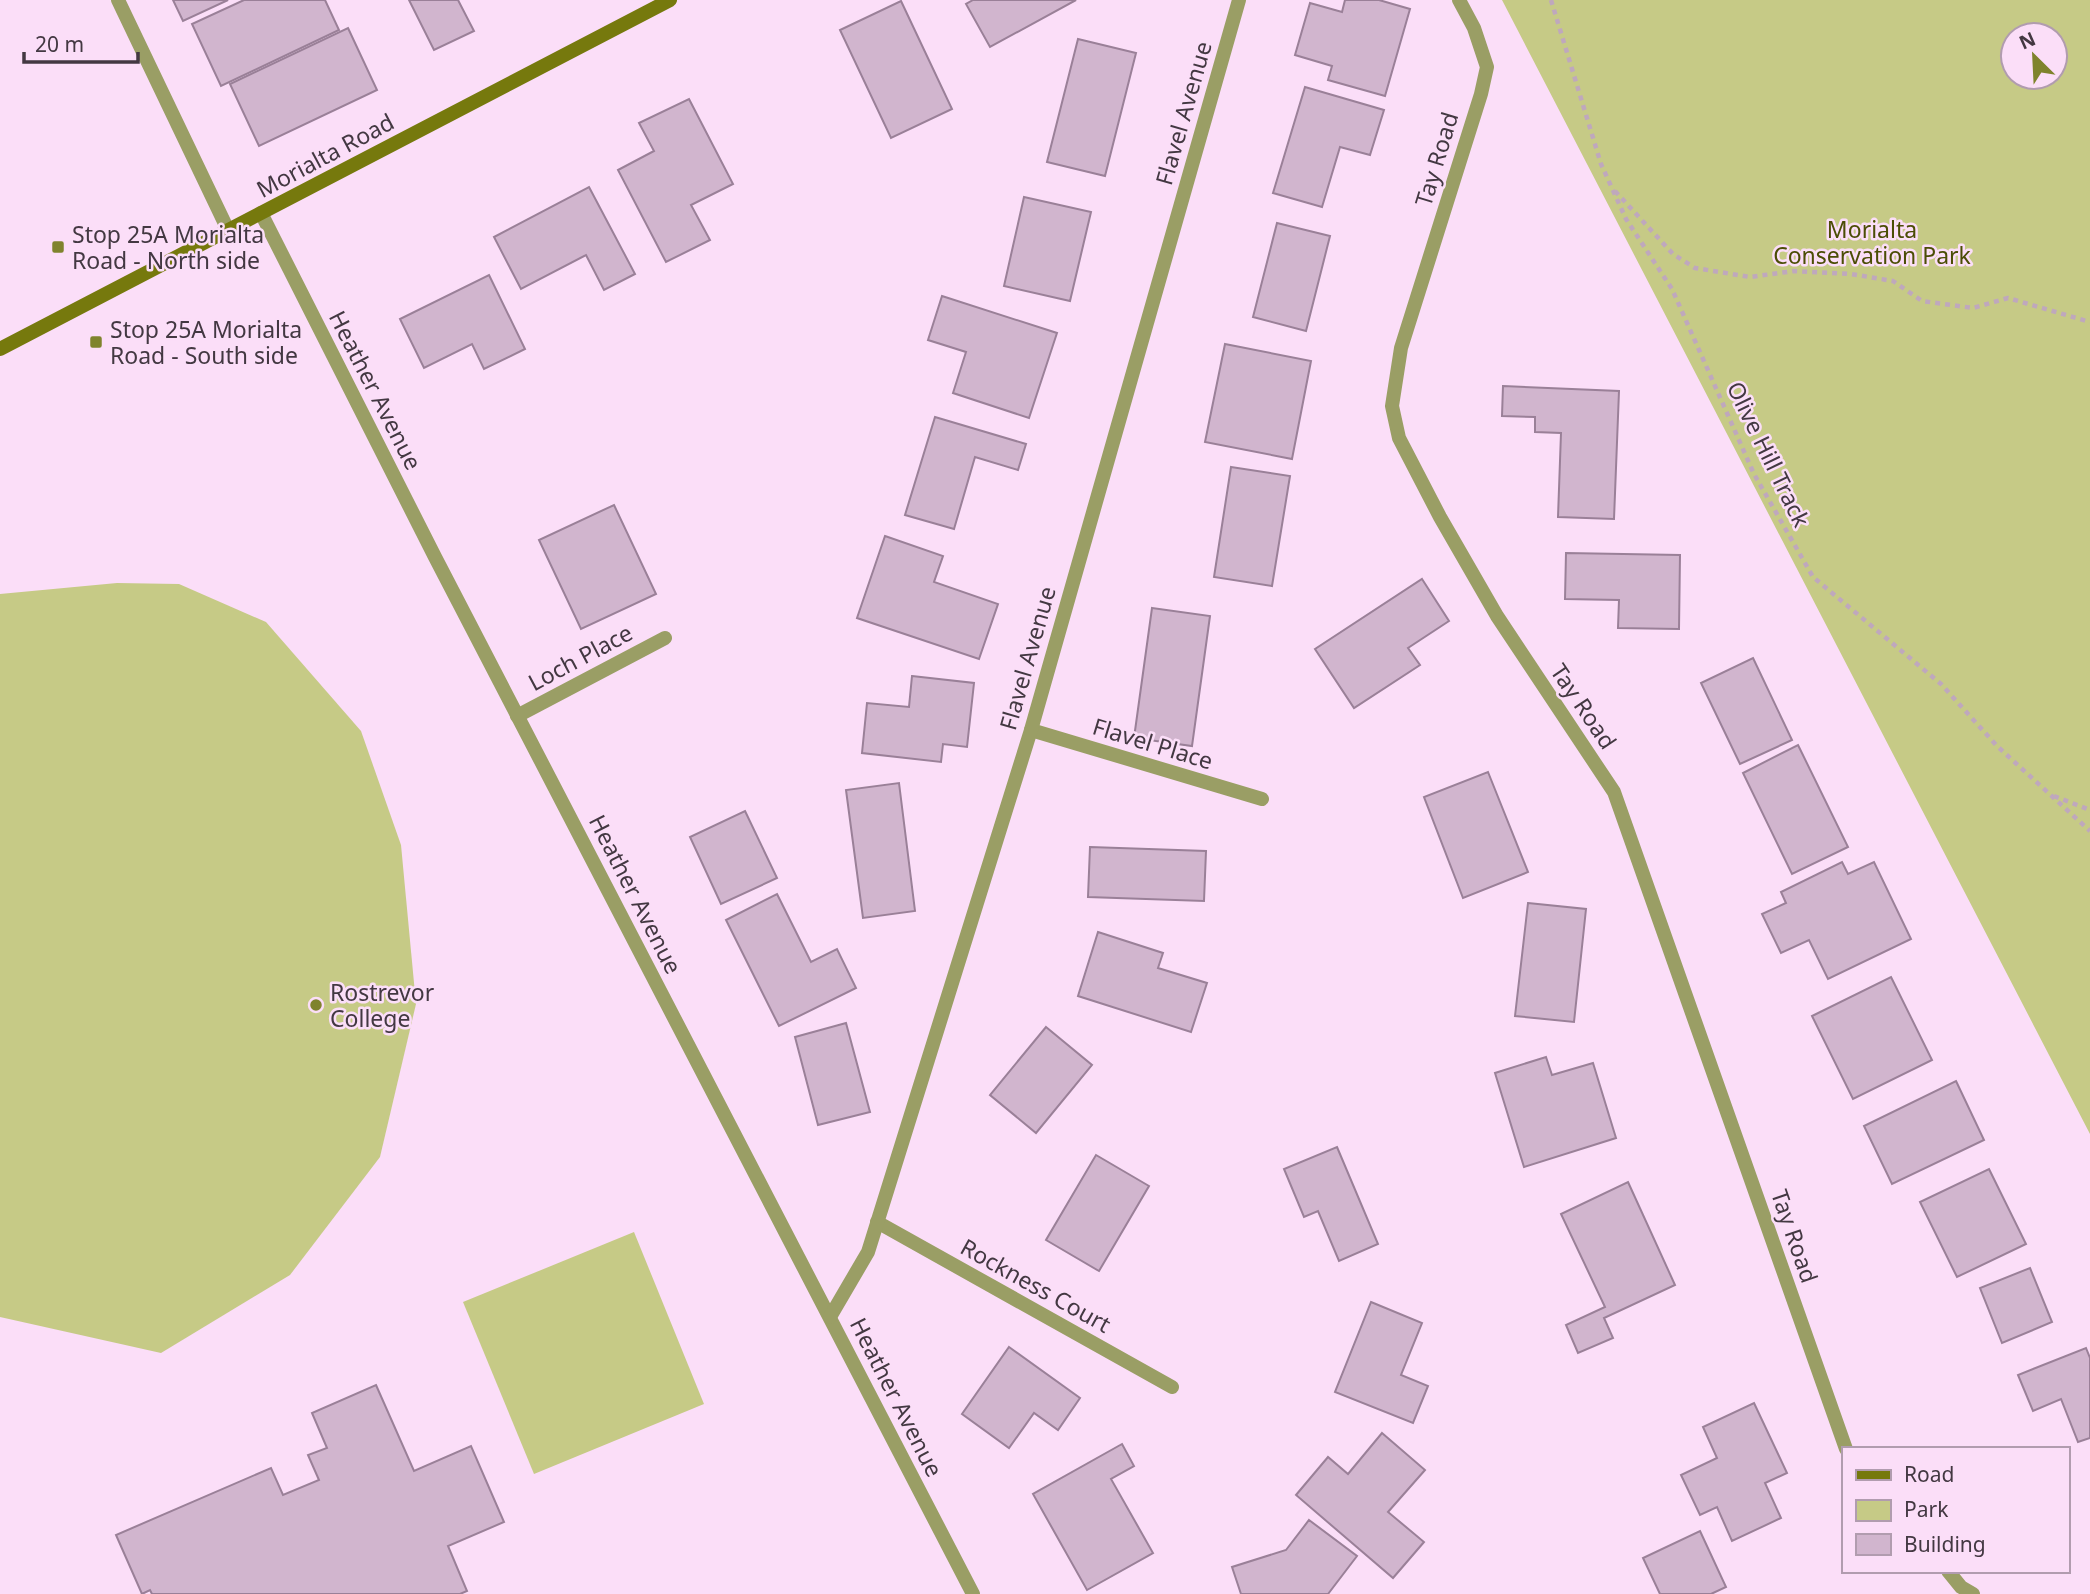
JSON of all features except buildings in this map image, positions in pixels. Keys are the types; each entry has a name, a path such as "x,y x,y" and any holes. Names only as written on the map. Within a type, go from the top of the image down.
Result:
{"main road":[{"name":"Morialta Road","path":"0,349 670,0"}],"street":[{"path":"118,0 228,230"},
{"name":"Flavel Avenue","path":"830,1317 868,1252 1031,730 1239,0"},
{"name":"Tay Road","path":"1459,0 1474,28 1487,67 1481,94 1401,348 1392,406 1399,438 1440,517 1497,616 1614,792 1845,1447"},
{"name":"Heather Avenue","path":"261,213 517,716 973,1594"},
{"name":"Loch Place","path":"517,716 664,638"},
{"name":"Flavel Place","path":"1031,730 1262,799"},
{"name":"Rockness Court","path":"877,1222 1172,1387"},
{"path":"1950,1573 1967,1590"},
{"path":"1948,1594 1967,1590"}],"path":[{"name":"Olive Hill Track","path":"1551,0 1601,164 1611,187 1626,219 1672,289 1754,474 1813,577 1941,684 1997,746 2090,831"},
{"path":"1611,187 1673,254 1695,268 1750,278 1794,271 1851,274 1893,281 1922,301 1972,308 2008,298 2090,322"},
{"path":"2050,794 2090,810"}],"green space":[{"name":"Morialta Conservation Park","path":"1502,0 2090,0 2090,1134"},
{"path":"117,583 179,584 266,622 361,731 401,845 416,1004 380,1157 290,1275 161,1353 0,1317 0,594"},
{"path":"634,1232 704,1404 534,1474 463,1302"}],"place":[{"name":"Stop 25A Morialta Road - North side","path":"58,247"},
{"name":"Stop 25A Morialta Road - South side","path":"96,342"},
{"name":"Rostrevor College","path":"316,1005"}]}
